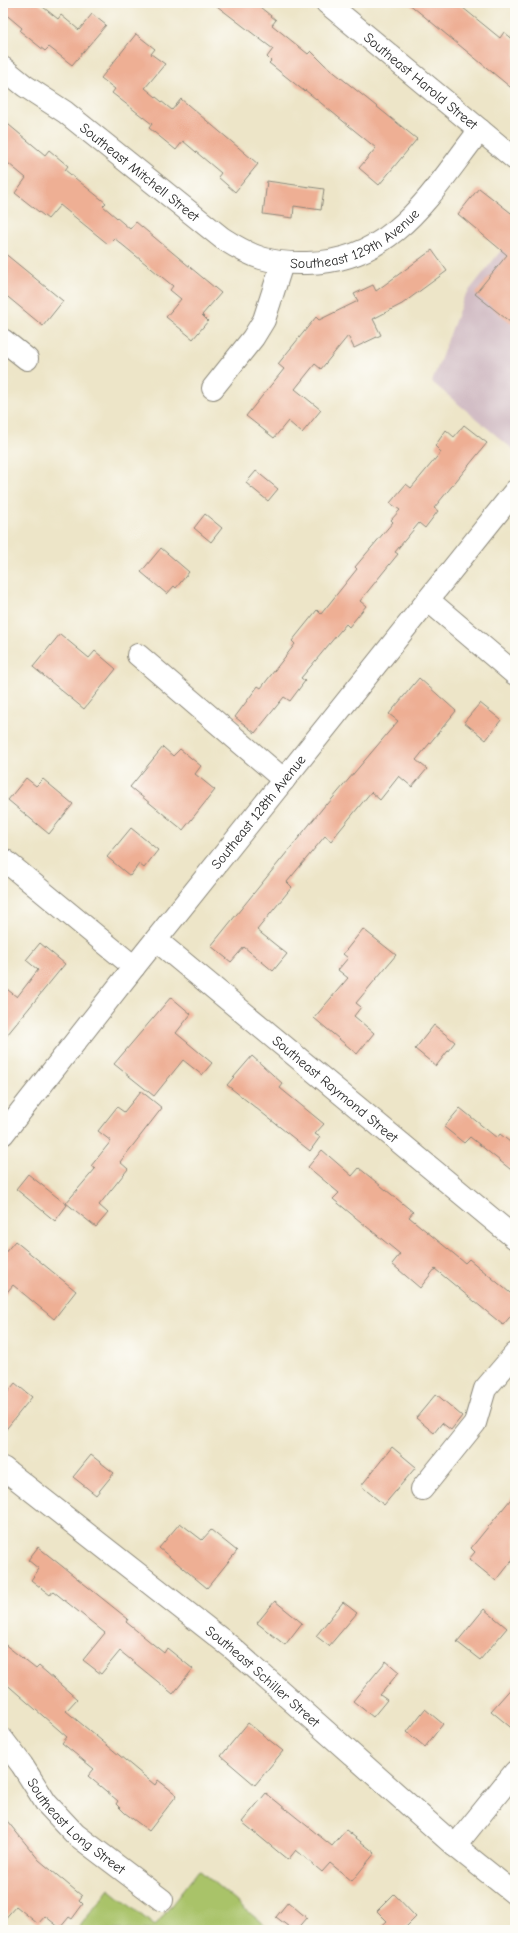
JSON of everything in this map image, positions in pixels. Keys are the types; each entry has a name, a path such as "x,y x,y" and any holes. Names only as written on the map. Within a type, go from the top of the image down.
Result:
{"street":[{"name":"Southeast Harold Street","path":"327,3 515,159"},
{"name":"Southeast Mitchell Street","path":"3,68 25,86 65,112 222,238 243,251 262,259 282,264"},
{"name":"Southeast 129th Avenue","path":"213,388 253,338 260,326 271,303 282,264 315,263 340,260 362,253 378,245 402,227 421,206 480,130"},
{"path":"3,340 26,359"},
{"name":"Southeast 128th Avenue","path":"3,1134 134,967 515,492"},
{"path":"428,600 515,674"},
{"path":"138,655 284,780"},
{"path":"3,859 134,967"},
{"name":"Southeast Raymond Street","path":"156,940 515,1238"},
{"path":"422,1489 476,1423 485,1389 515,1354"},
{"name":"Southeast Schiller Street","path":"3,1468 231,1647 455,1846 515,1894"},
{"name":"Southeast Long Street","path":"3,1740 22,1765 46,1803 75,1834 162,1900"},
{"path":"455,1846 515,1772"}],"shaded area":[{"path":"515,233 515,451 432,382 464,297"}],"green space":[{"path":"199,1870 270,1930 77,1930 109,1889 155,1926"}],"building":[{"path":"3,3 38,3 58,19 61,15 79,30 92,14 106,25 72,65 49,47 45,51 20,31 22,28 3,12"},
{"path":"213,3 255,3 276,20 272,25 308,54 311,51 325,65 417,139 379,185 359,168 376,148 305,90 304,91 269,63 271,61 267,57 273,49"},
{"path":"408,3 457,3 500,38 504,32 515,41 515,91"},
{"path":"136,34 155,49 151,54 165,64 145,88 172,110 181,99 258,164 235,192 218,177 221,173 183,141 176,150 149,128 152,124 112,93 115,89 101,78"},
{"path":"3,120 45,155 49,150 68,166 65,170 106,203 103,206 130,229 136,222 221,293 202,315 208,321 193,339 166,317 181,299 170,290 173,286 114,238 108,244 60,205 48,219 15,193 26,178 3,159"},
{"path":"267,181 324,189 321,210 294,206 293,218 263,214"},
{"path":"479,188 515,216 515,326 475,294 507,255 458,214"},
{"path":"432,250 447,271 402,304 373,319 381,335 354,348 348,336 321,369 315,364 295,389 321,410 302,433 288,421 274,438 246,416 284,369 278,364 316,317 319,320 358,301 354,294 373,285 376,291"},
{"path":"3,252 63,301 43,326 3,293"},
{"path":"464,425 487,443 434,508 438,511 425,528 419,523 395,552 398,554 360,601 366,606 349,627 346,624 301,678 305,681 290,701 284,697 255,733 235,717 258,686 261,688 295,644 292,641 317,610 321,614 357,569 355,567 393,522 391,520 400,510 390,503 406,484 411,488 441,452 435,446 446,430 454,437"},
{"path":"256,471 278,489 268,501 246,483"},
{"path":"205,514 222,528 211,542 194,528"},
{"path":"161,548 189,572 176,588 174,586 167,594 141,572"},
{"path":"60,634 89,658 95,651 116,669 84,709 33,667"},
{"path":"419,678 456,711 416,760 427,769 412,787 399,776 380,800 371,792 331,841 325,836 287,882 292,887 257,930 287,954 273,971 244,947 231,962 211,946 326,804 327,805 398,721 389,714"},
{"path":"480,703 501,720 486,740 464,722"},
{"path":"163,747 173,756 180,749 201,766 195,774 215,790 183,830 130,787"},
{"path":"26,778 36,786 43,779 73,804 49,834 8,800"},
{"path":"131,828 158,850 144,868 139,864 130,876 107,857"},
{"path":"363,929 396,955 356,1003 361,1007 354,1016 374,1033 357,1054 314,1018 348,978 338,970 348,958 343,954"},
{"path":"40,943 65,964 3,1040 3,986 17,997 38,970 26,960"},
{"path":"171,997 191,1014 176,1033 212,1063 202,1075 183,1060 154,1096 114,1064"},
{"path":"434,1025 455,1042 436,1066 415,1049"},
{"path":"252,1056 283,1084 280,1088 324,1124 315,1134 320,1137 310,1151 227,1085"},
{"path":"141,1091 162,1108 120,1162 128,1169 99,1205 108,1213 96,1227 66,1203 95,1169 91,1166 111,1141 98,1131 117,1107 124,1112"},
{"path":"460,1108 497,1138 500,1134 515,1146 515,1173 470,1137 464,1143 444,1127"},
{"path":"322,1150 352,1176 359,1168 413,1212 409,1217 465,1263 469,1259 515,1297 515,1311 503,1325 435,1269 420,1288 392,1264 400,1254 333,1199 339,1193 308,1167"},
{"path":"28,1174 67,1205 55,1221 16,1189"},
{"path":"15,1241 76,1291 54,1319 13,1285 3,1297 3,1255"},
{"path":"15,1383 32,1397 3,1433 3,1398"},
{"path":"436,1394 462,1416 451,1430 442,1423 434,1433 416,1418"},
{"path":"392,1447 416,1467 384,1505 361,1486"},
{"path":"91,1455 114,1473 96,1495 73,1477"},
{"path":"515,1494 515,1557 496,1581 469,1559 475,1552 471,1548"},
{"path":"180,1523 202,1540 211,1530 237,1551 207,1588 159,1548"},
{"path":"38,1547 128,1619 126,1622 164,1653 167,1648 193,1669 173,1694 120,1651 101,1674 83,1660 105,1633 53,1591 50,1595 31,1580 39,1569 28,1560"},
{"path":"275,1601 302,1623 285,1645 257,1623"},
{"path":"343,1602 357,1613 329,1646 316,1636"},
{"path":"484,1609 507,1628 480,1660 457,1642"},
{"path":"3,1643 36,1669 39,1666 77,1699 66,1711 155,1785 158,1780 177,1795 149,1831 125,1813 116,1804 118,1801 88,1776 94,1769 62,1743 67,1737 3,1681"},
{"path":"386,1661 399,1672 380,1695 387,1700 373,1717 353,1701"},
{"path":"515,1684 515,1731 491,1711"},
{"path":"425,1709 443,1724 425,1747 407,1732"},
{"path":"248,1723 283,1751 255,1785 221,1756"},
{"path":"266,1793 332,1846 346,1830 375,1853 352,1881 330,1863 322,1872 296,1850 288,1860 242,1822"},
{"path":"3,1816 39,1860 82,1896 79,1900 83,1904 72,1919 69,1917 60,1928 45,1916 38,1924 16,1906 3,1921"},
{"path":"394,1894 416,1917 403,1930 377,1930 387,1921 377,1911"},
{"path":"288,1902 307,1918 297,1930 293,1930 276,1917"}]}
